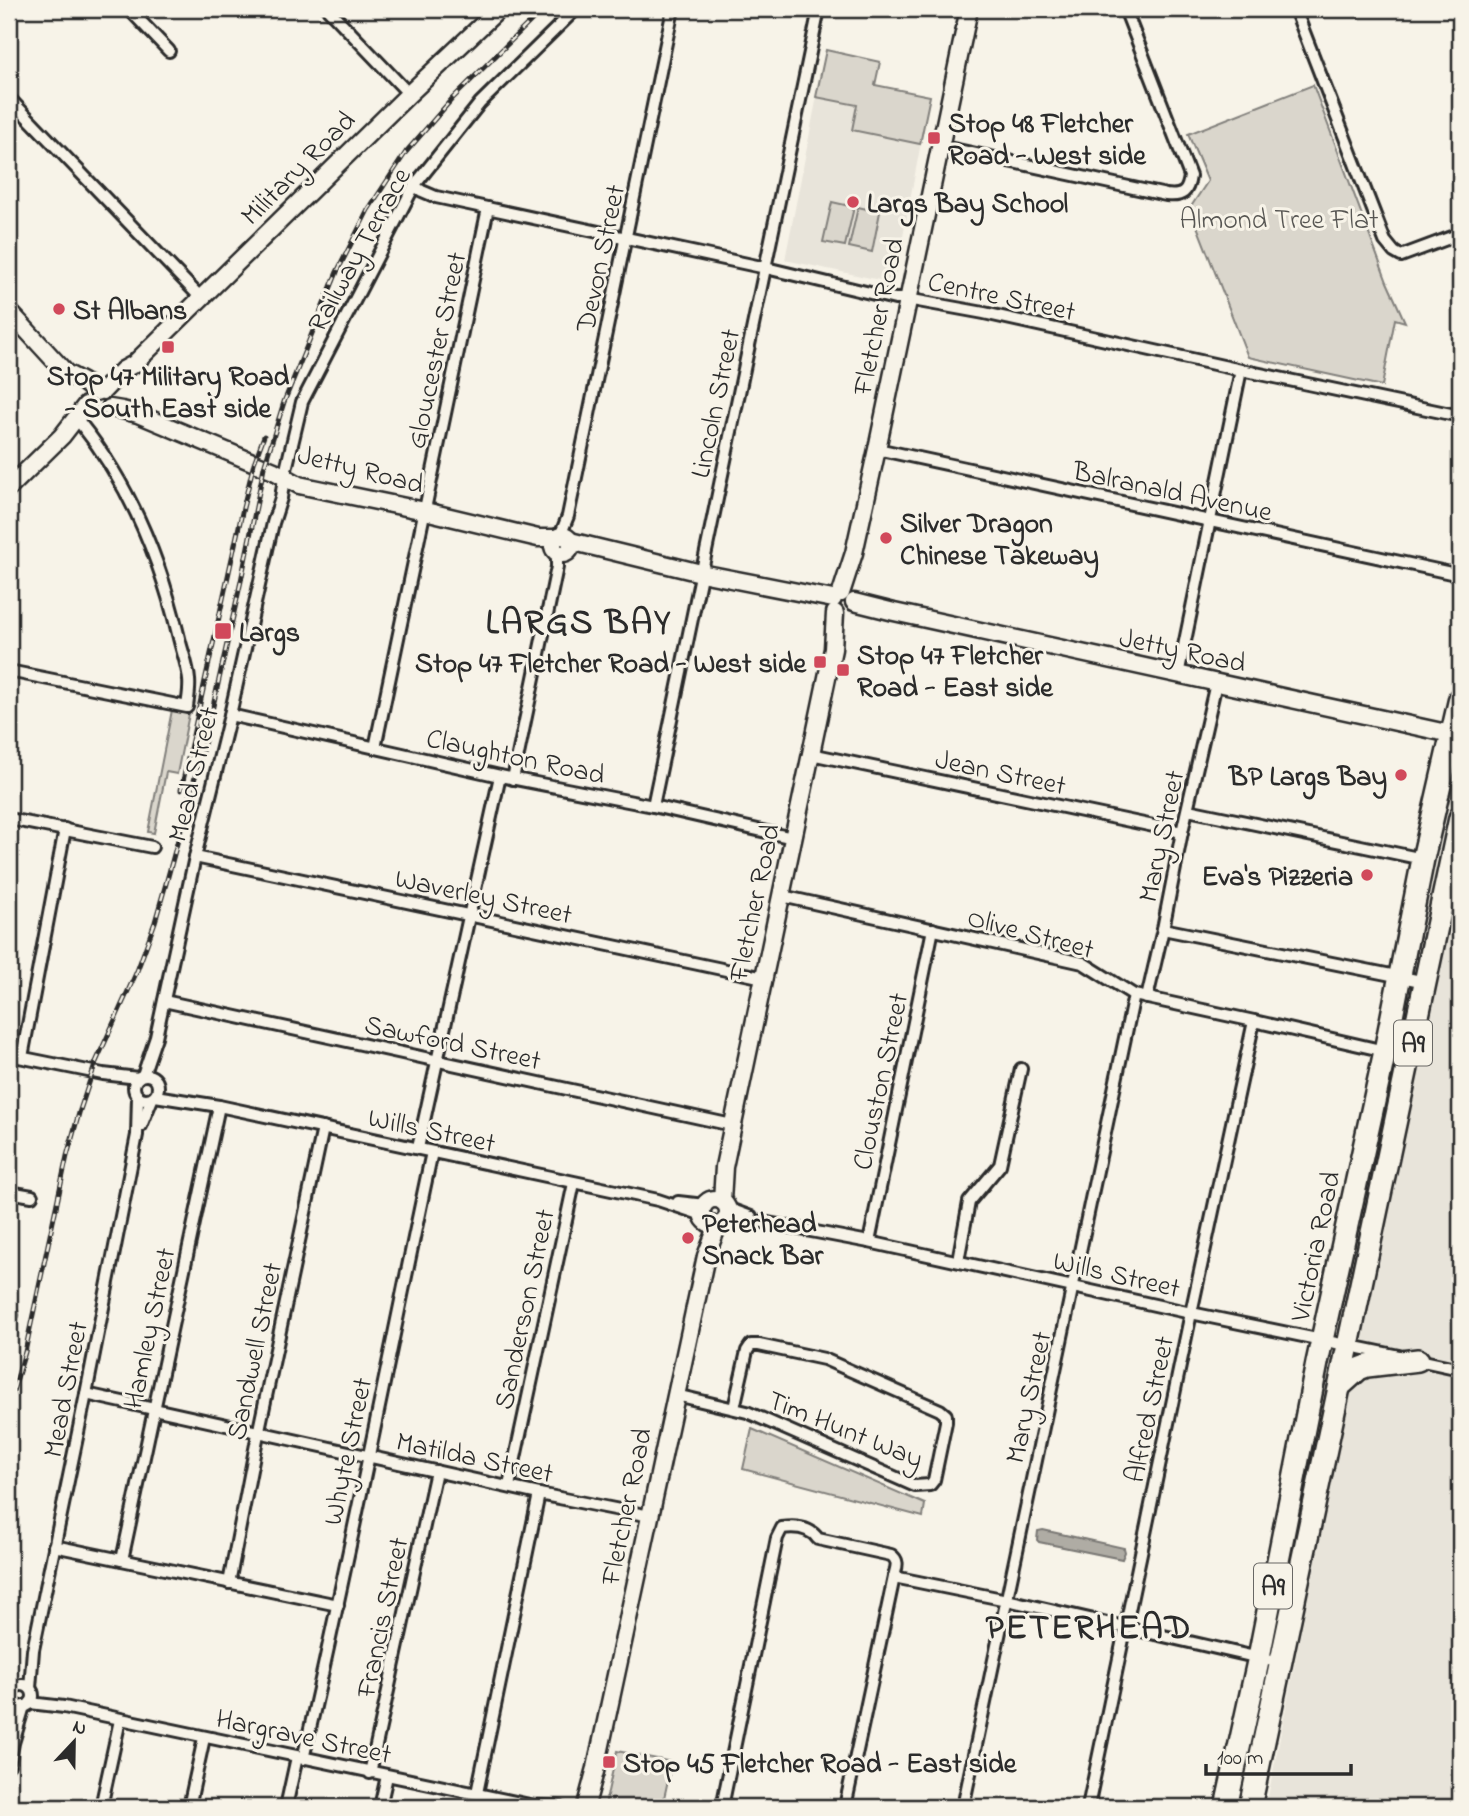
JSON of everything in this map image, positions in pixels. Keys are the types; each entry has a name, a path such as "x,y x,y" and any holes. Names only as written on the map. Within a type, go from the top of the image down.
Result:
{"highway":[{"name":"Victoria Road","path":"1226,1807 1423,859 1456,735 1460,698"},
{"name":"Victoria Road","path":"1250,1807 1460,818"},
{"path":"1340,1386 1359,1369 1367,1366 1418,1360"}],"street":[{"path":"128,9 169,51"},
{"path":"328,9 409,94"},
{"name":"Military Road","path":"62,436 81,424 134,364 499,9"},
{"name":"Railway Terrace","path":"284,478 302,402 414,186 480,103 576,9"},
{"name":"Devon Street","path":"513,779 673,9"},
{"name":"Lincoln Street","path":"653,806 819,9"},
{"name":"Fletcher Road","path":"588,1807 969,9"},
{"path":"939,146 1166,195 1183,194 1189,188 1190,176 1125,9"},
{"path":"1295,9 1385,242 1401,256 1460,234"},
{"path":"9,98 201,298"},
{"name":"Centre Street","path":"414,186 436,197 898,299 984,313 1460,416"},
{"name":"Gloucester Street","path":"375,748 488,208"},
{"name":"Jetty Road","path":"9,311 66,373 83,382 101,400 274,471 299,485 425,511 538,538 562,547 593,548 795,591 843,605 894,612 1456,735"},
{"path":"1178,675 1241,370"},
{"name":"Military Road","path":"9,488 101,400"},
{"path":"9,671 187,707 189,679 175,619 152,549 123,488 93,438 81,424"},
{"name":"Balranald Avenue","path":"877,449 1460,575"},
{"name":"Mead Street","path":"9,1765 20,1695 33,1650 86,1394 156,1037 273,523 276,496 284,478"},
{"name":"Mary Street","path":"1147,998 1216,683"},
{"name":"Claughton Road","path":"230,715 513,779 653,806 793,838"},
{"name":"Jean Street","path":"811,754 1182,832"},
{"path":"418,1148 500,776"},
{"path":"1188,810 1423,859"},
{"path":"9,818 152,847"},
{"path":"22,1058 65,829"},
{"name":"Waverley Street","path":"195,857 764,978"},
{"name":"Olive Street","path":"782,896 1083,963 1134,996 1385,1051"},
{"name":"Clouston Street","path":"869,1242 933,929"},
{"path":"1163,929 1426,982"},
{"name":"Mary Street","path":"963,1807 1134,996"},
{"name":"Sawford Street","path":"164,1001 732,1125"},
{"name":"Alfred Street","path":"1088,1807 1254,1021"},
{"name":"Wills Street","path":"9,1055 103,1074 219,1106 1460,1369"},
{"path":"958,1261 969,1202 1000,1166 1021,1069"},
{"name":"Hamley Street","path":"122,1560 219,1106"},
{"name":"Sandwell Street","path":"229,1583 323,1128"},
{"name":"Whyte Street","path":"286,1807 338,1605 432,1152"},
{"name":"Sanderson Street","path":"509,1486 574,1182"},
{"path":"9,1192 32,1196"},
{"name":"Tim Hunt Way","path":"676,1395 747,1412 915,1486 930,1485 934,1480 946,1415 824,1359 751,1345 747,1351 734,1408"},
{"name":"Matilda Street","path":"86,1394 650,1516"},
{"name":"Francis Street","path":"370,1773 436,1471"},
{"path":"483,1799 539,1494"},
{"path":"722,1807 777,1538 782,1528 795,1526 813,1533 818,1539 891,1556 896,1558 898,1563 845,1807"},
{"path":"54,1546 338,1605"},
{"path":"894,1577 1281,1663"},
{"name":"Hargrave Street","path":"20,1695 120,1720 483,1799 537,1807 560,1807"},
{"path":"101,1807 120,1720"},
{"path":"189,1807 204,1738"},
{"path":"380,1807 387,1776"}],"shaded area":[{"name":"Largs Bay School","path":"826,50 880,62 875,85 930,96 894,283 785,260"},
{"path":"1460,859 1460,1807 1266,1807 1369,1292"},
{"path":"1038,1531 1124,1548 1125,1552 1122,1559 1039,1542"}],"green space":[{"path":"826,50 880,62 875,85 930,96 920,144 852,130 857,105 816,97"},
{"name":"Almond Tree Flat","path":"1313,85 1387,282 1405,322 1395,319 1382,386 1248,357 1190,208 1208,181 1188,134"},
{"path":"832,202 854,207 845,246 823,242"},
{"path":"858,207 880,212 872,252 849,247"},
{"path":"172,710 189,714 177,774 166,772 154,833 148,832"},
{"path":"752,1429 925,1504 923,1517 743,1469"},
{"path":"617,1751 672,1762 662,1807 605,1805"}],"railway":[{"path":"9,1404 25,1352 67,1156 79,1113 96,1062 137,971 167,880 207,733 264,467 284,402 337,272 368,210 406,152 452,99 543,9"},
{"path":"181,790 243,508 264,436"}],"place":[{"name":"Stop 48 Fletcher Road - West side","path":"934,138"},
{"name":"Largs Bay School","path":"853,202"},
{"name":"St Albans","path":"59,309"},
{"name":"Stop 47 Military Road - South East side","path":"168,347"},
{"name":"Silver Dragon Chinese Takeway","path":"886,538"},
{"name":"Largs","path":"223,631"},
{"name":"Stop 47 Fletcher Road - West side","path":"820,662"},
{"name":"Stop 47 Fletcher Road - East side","path":"843,670"},
{"name":"BP Largs Bay","path":"1401,775"},
{"name":"Eva's Pizzeria","path":"1367,875"},
{"name":"Peterhead Snack Bar","path":"688,1238"},
{"name":"Stop 45 Fletcher Road - East side","path":"609,1762"}],"district":[{"name":"LARGS BAY","path":"579,621"},
{"name":"PETERHEAD","path":"1089,1626"}]}
